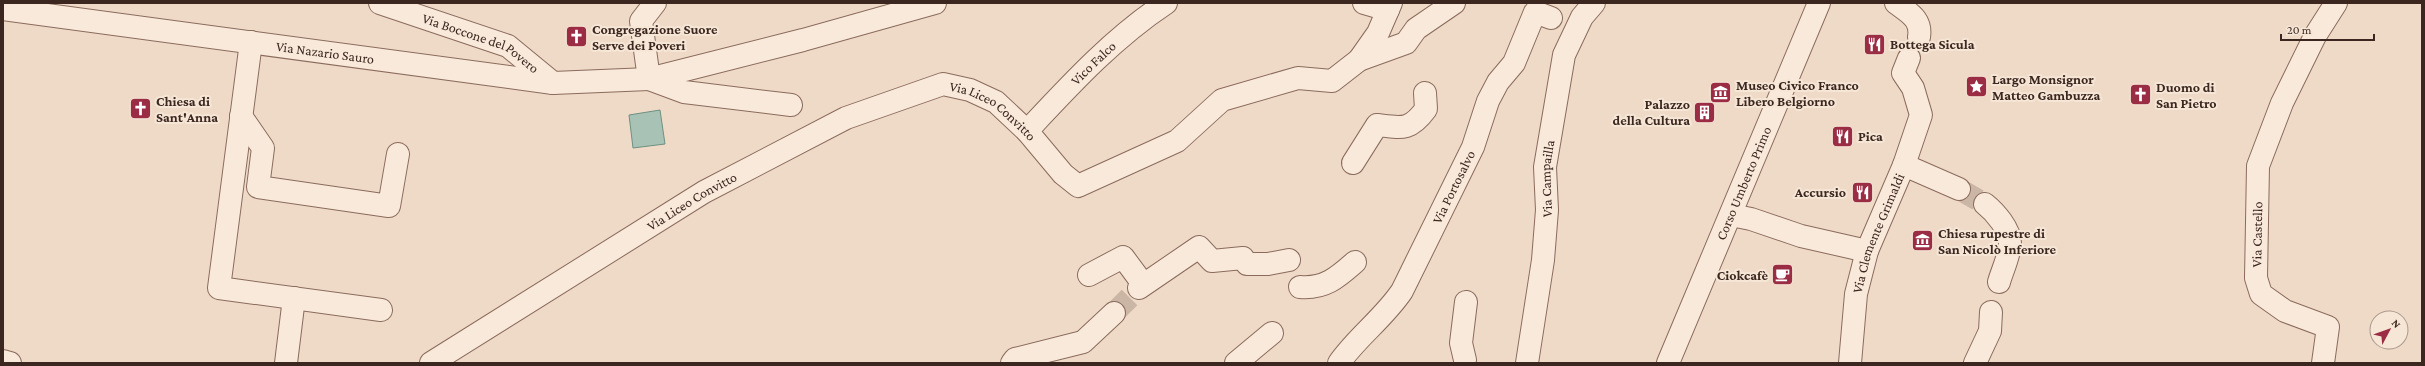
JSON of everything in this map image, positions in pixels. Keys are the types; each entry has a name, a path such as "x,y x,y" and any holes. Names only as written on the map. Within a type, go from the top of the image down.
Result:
{"street":[{"name":"Via Boccone del Povero","path":"380,3 508,46 553,83"},
{"path":"649,79 641,21 655,3"},
{"path":"649,79 803,40 934,3"},
{"name":"Vico Falco","path":"1027,131 1086,68 1144,17 1166,3"},
{"path":"1359,60 1378,33 1389,7 1364,3"},
{"name":"Via Liceo Convitto","path":"430,363 704,192 846,118 875,106 943,84 970,90 996,102 1027,131 1063,174 1078,186 1177,141 1222,100 1298,78 1332,81 1359,60 1406,42 1416,29 1454,3"},
{"name":"Via Campailla","path":"1526,363 1543,260 1547,210 1545,167 1564,55 1567,25 1582,17 1594,3"},
{"name":"Corso Umberto Primo","path":"1668,363 1819,3"},
{"path":"1896,3 1917,19 1920,27 1919,37"},
{"name":"Via Castello","path":"2323,363 2328,327 2284,311 2262,294 2256,278 2258,166 2282,102 2315,36 2336,3"},
{"name":"Via Nazario Sauro","path":"3,9 553,83 649,79"},
{"name":"Via Portosalvo","path":"1339,363 1348,350 1390,309 1402,291 1473,147 1488,101 1498,82 1514,63 1525,30 1535,12 1567,25"},
{"path":"251,42 219,288 381,310"},
{"path":"1904,165 1921,115 1913,88 1903,73 1909,58"},
{"path":"649,79 684,92 791,104"},
{"path":"1352,163 1377,125 1402,128 1419,118 1426,109 1425,93"},
{"path":"241,116 263,148 258,187 389,206 398,154"},
{"name":"Via Clemente Grimaldi","path":"1850,363 1856,294 1867,251 1904,165 1959,189"},
{"path":"1985,204 1993,210 2005,227 2010,243 1999,282"},
{"path":"1730,215 1751,219 1801,236 1867,251"},
{"path":"1089,275 1124,257 1141,286 1199,247 1212,261 1243,258 1248,264 1254,264 1289,260"},
{"path":"1300,287 1315,288 1336,278 1356,262"},
{"path":"286,363 294,298"},
{"path":"1465,360 1461,343 1466,302"},
{"path":"1975,363 1990,331 1991,312"},
{"path":"1013,361 1083,342 1114,313"},
{"path":"1236,363 1272,333"},
{"path":"3,361 10,363"}],"shaded area":[{"path":"660,110 665,144 633,148 629,115"}],"tunnel":[{"path":"1959,189 1985,204"},
{"path":"1114,313 1139,288"}],"place":[{"name":"Congregazione Suore Serve dei Poveri","path":"576,37"},
{"name":"Bottega Sicula","path":"1875,44"},
{"name":"Largo Monsignor Matteo Gambuzza","path":"1977,87"},
{"name":"Museo Civico Franco Libero Belgiorno","path":"1721,93"},
{"name":"Duomo di San Pietro","path":"2140,95"},
{"name":"Chiesa di Sant'Anna","path":"141,109"},
{"name":"Palazzo della Cultura","path":"1705,112"},
{"name":"Pica","path":"1842,136"},
{"name":"Accursio","path":"1862,192"},
{"name":"Chiesa rupestre di San Nicolò Inferiore","path":"1922,241"},
{"name":"Ciokcafè","path":"1783,275"}]}
